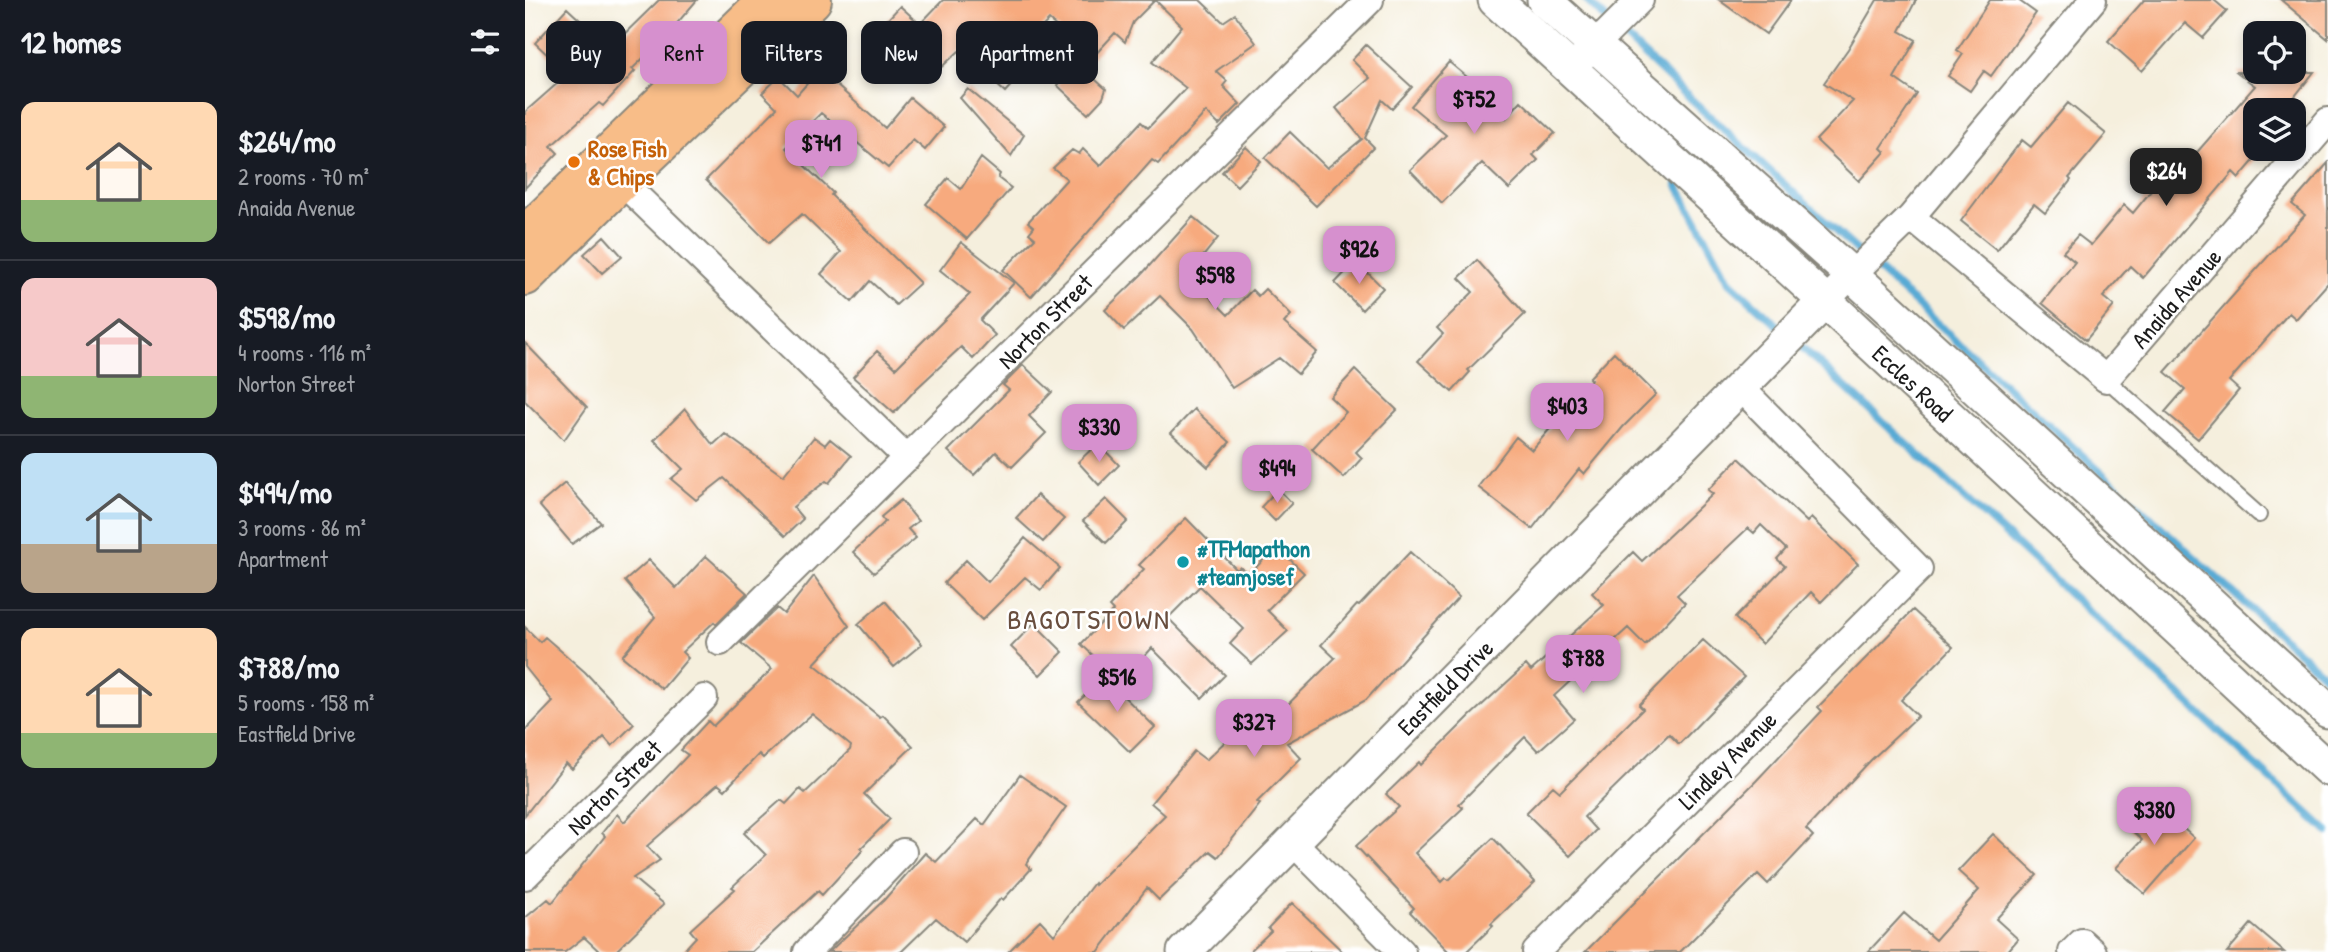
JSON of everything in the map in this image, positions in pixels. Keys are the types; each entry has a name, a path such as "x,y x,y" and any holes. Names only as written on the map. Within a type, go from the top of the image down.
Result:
{"main road":[{"path":"525,236 768,0"},
{"path":"525,276 812,0"}],"street":[{"name":"Norton Street","path":"720,642 1370,0"},
{"name":"Eccles Road","path":"1495,0 1571,68 1815,311 2328,769"},
{"name":"Eccles Road","path":"1544,0 1601,39 1856,271 2328,711"},
{"path":"1815,311 1903,226 2093,0"},
{"path":"1571,68 1636,4"},
{"name":"Anaida Avenue","path":"2106,379 2328,121"},
{"path":"621,181 907,458"},
{"path":"1903,226 2106,379"},
{"name":"Eastfield Drive","path":"1184,952 1815,311"},
{"name":"Lindley Avenue","path":"1536,952 1919,569 1740,387"},
{"name":"Norton Street","path":"525,876 704,698"},
{"path":"1293,842 1402,952"},
{"path":"807,952 903,852"}],"lane":[{"path":"2106,379 2259,515"}],"building":[{"path":"659,0 697,0 679,21 640,21 640,61 626,81 626,32"},
{"path":"943,0 1155,0 1133,22 1125,42 1115,33 1098,51 1098,21 956,21 956,54 942,67 942,21 923,21"},
{"path":"1155,0 1200,0 1223,22 1235,14 1256,43 1216,71 1227,81 1223,86 1240,104 1219,125 1206,112 1158,164 1152,160 1031,297 1003,270 1035,238 1029,233 1034,227 1028,222 1067,179 1053,168 1072,150 1079,154 1083,149 1100,166 1141,122 1148,128 1186,88 1152,62 1182,26"},
{"path":"1719,0 1791,0 1766,34"},
{"path":"1877,0 1916,0 1900,31 1916,40 1894,78 1917,94 1881,148 1885,152 1859,181 1816,140 1853,101 1824,83"},
{"path":"1990,0 2018,0 2036,13 1991,76 1984,71 1970,91 1948,76 1963,54 1957,50"},
{"path":"2144,0 2214,0 2227,11 2203,38 2185,23 2142,71 2108,41"},
{"path":"2281,0 2328,0 2328,39"},
{"path":"900,6 917,21 886,21"},
{"path":"567,8 581,21 555,21"},
{"path":"546,31 546,53 535,43"},
{"path":"1366,45 1412,87 1392,109 1382,100 1365,138 1374,147 1316,206 1265,158 1290,132 1327,168 1362,139 1336,108 1370,78 1352,60"},
{"path":"1449,62 1480,88 1476,93 1506,118 1521,101 1555,133 1533,155 1538,160 1509,189 1482,163 1442,203 1410,170 1446,135 1411,106"},
{"path":"2306,72 2314,72 2306,82"},
{"path":"1098,82 1106,89 1103,98 1088,114 1057,85 1098,84"},
{"path":"557,84 623,84 603,106 599,103 551,146 558,153 525,188 525,112"},
{"path":"772,84 786,84 797,95 807,84 835,84 885,128 910,98 944,127 925,150 913,140 888,168 821,113 786,148 920,283 896,305 870,281 852,302 821,274 841,252 802,214 769,243 706,180 777,108 762,93"},
{"path":"996,84 1012,84 1005,92"},
{"path":"2252,84 2305,84 2293,98 2244,98 2255,86"},
{"path":"968,89 1024,135 1011,156 960,98"},
{"path":"2243,100 2243,161 2254,161 2239,178 2233,172 2143,278 2130,266 2103,297 2114,306 2086,340 2042,303 2075,262 2063,252 2078,235 2091,245 2124,205 2133,213 2177,159 2185,166"},
{"path":"2068,103 2106,134 2069,178 2071,180 2045,213 2034,204 1997,250 1961,221 2022,140 2031,147"},
{"path":"1246,147 1261,161 1237,186 1222,172"},
{"path":"981,158 1000,174 998,178 1011,188 967,239 926,204 948,178 961,189"},
{"path":"2328,163 2328,283 2296,319 2289,313 2229,381 2239,390 2198,439 2165,412 2185,389 2165,372 2305,215 2292,204"},
{"path":"1193,217 1218,238 1188,275 1228,315 1252,290 1258,296 1265,289 1291,315 1284,323 1317,352 1298,374 1279,358 1232,388 1193,329 1160,296 1124,330 1105,310 1142,274"},
{"path":"604,236 622,256 602,273 584,254"},
{"path":"961,242 1014,283 980,320 995,335 973,359 961,347 894,413 853,377 877,351 896,368 970,294 940,270"},
{"path":"1477,260 1525,314 1468,370 1470,372 1452,392 1418,361 1443,334 1437,328 1473,292 1459,278"},
{"path":"1356,261 1383,288 1362,310 1335,283"},
{"path":"525,343 587,407 564,440 525,401"},
{"path":"1614,352 1656,394 1623,427 1584,474 1579,469 1532,529 1478,487 1516,437 1532,450 1591,380 1589,378"},
{"path":"1023,365 1052,392 1029,416 1046,433 1012,467 996,452 974,475 948,451 1009,390 1003,385"},
{"path":"1355,370 1397,410 1356,452 1362,458 1344,478 1312,449 1346,412 1330,397"},
{"path":"685,409 713,445 725,434 783,476 814,437 825,445 830,439 851,456 829,483 826,481 793,507 803,519 785,536 724,478 696,500 671,479 683,469 654,440"},
{"path":"1194,409 1230,442 1208,467 1171,433"},
{"path":"1098,443 1119,465 1099,485 1078,462"},
{"path":"1739,458 1807,522 1811,518 1858,564 1821,602 1811,592 1762,644 1735,618 1785,566 1777,559 1786,549 1761,525 1754,533 1748,528 1677,595 1685,603 1645,645 1628,628 1554,696 1574,719 1538,751 1525,737 1459,804 1463,808 1415,853 1442,882 1446,878 1449,880 1493,838 1535,882 1466,952 1449,952 1410,912 1414,908 1356,846 1399,807 1386,794 1419,762 1421,765 1526,665 1531,671 1604,605 1592,593 1633,552 1642,561 1713,494 1708,490"},
{"path":"565,483 601,523 572,544 539,505"},
{"path":"1278,489 1292,503 1275,521 1261,507"},
{"path":"1037,495 1064,519 1043,542 1016,518"},
{"path":"1106,499 1128,521 1106,543 1083,521"},
{"path":"901,500 918,521 908,529 916,538 874,573 853,552 885,522 881,517"},
{"path":"1186,518 1237,570 1240,567 1249,575 1276,546 1304,573 1267,610 1288,631 1252,664 1230,644 1244,629 1200,586 1168,618 1225,675 1202,698 1152,648 1121,682 1081,644 1113,611 1109,607 1144,569 1139,565"},
{"path":"1025,538 1060,568 1041,590 1025,577 982,620 944,583 966,560 988,582"},
{"path":"1410,552 1459,597 1366,700 1287,743 1301,758 1257,802 1260,804 1218,857 1210,851 1159,900 1147,888 1098,952 1008,952 1040,920 1054,935 1094,883 1095,885 1165,815 1151,803 1194,751 1206,760 1256,712 1268,724 1335,658 1321,645"},
{"path":"706,556 747,593 716,624 714,622 682,652 688,658 662,689 622,656 655,617 625,581 649,560 676,588"},
{"path":"814,576 849,626 814,664 880,717 883,715 913,746 864,794 890,819 861,848 863,850 822,895 818,891 752,952 682,952 696,937 690,930 735,889 732,887 766,855 744,833 781,800 786,804 800,789 805,793 850,750 851,746 812,714 763,758 759,754 725,790 718,784 647,846 660,860 633,878 664,904 615,952 600,952 584,937 565,952 525,952 525,918 548,899 552,903 605,836 602,833 617,814 624,822 688,755 681,750 708,721 713,726 772,669 741,643 777,608 784,614"},
{"path":"885,601 922,644 894,667 858,624"},
{"path":"1913,610 1953,647 1901,700 1918,716 1871,760 1806,829 1813,836 1768,884 1758,874 1680,952 1585,952 1756,781 1822,711 1818,707"},
{"path":"1034,623 1063,652 1040,675 1011,647"},
{"path":"525,627 540,642 545,637 585,672 634,724 612,746 604,737 572,769 566,763 525,815 525,731 553,702 525,667"},
{"path":"1703,640 1744,677 1679,744 1669,734 1584,817 1596,830 1570,856 1526,813 1553,786 1560,792 1643,709 1639,705"},
{"path":"1104,677 1155,727 1130,752 1078,702"},
{"path":"1020,775 1066,807 1026,864 1031,869 1003,900 1001,898 964,942 936,918 901,952 829,952 884,900 925,853 936,862 977,819 984,825"},
{"path":"2152,800 2194,838 2145,894 2116,868 2142,840 2128,827"},
{"path":"1993,834 2037,875 1996,919 2018,939 2007,952 1868,952 1904,913 1935,940 1979,890 1958,871"},
{"path":"1292,903 1343,952 1249,952 1271,931 1268,928"},
{"path":"2251,924 2284,952 2227,952"}],"waterway":[{"path":"1586,0 1696,104 2328,679"},
{"path":"1677,184 1730,282 1785,332"},
{"path":"1795,341 2328,832"}],"place":[{"name":"Rose Fish & Chips","path":"574,162"},
{"name":"#TFMapathon #teamjosef","path":"1183,562"}],"district":[{"name":"BAGOTSTOWN","path":"1089,619"}]}
